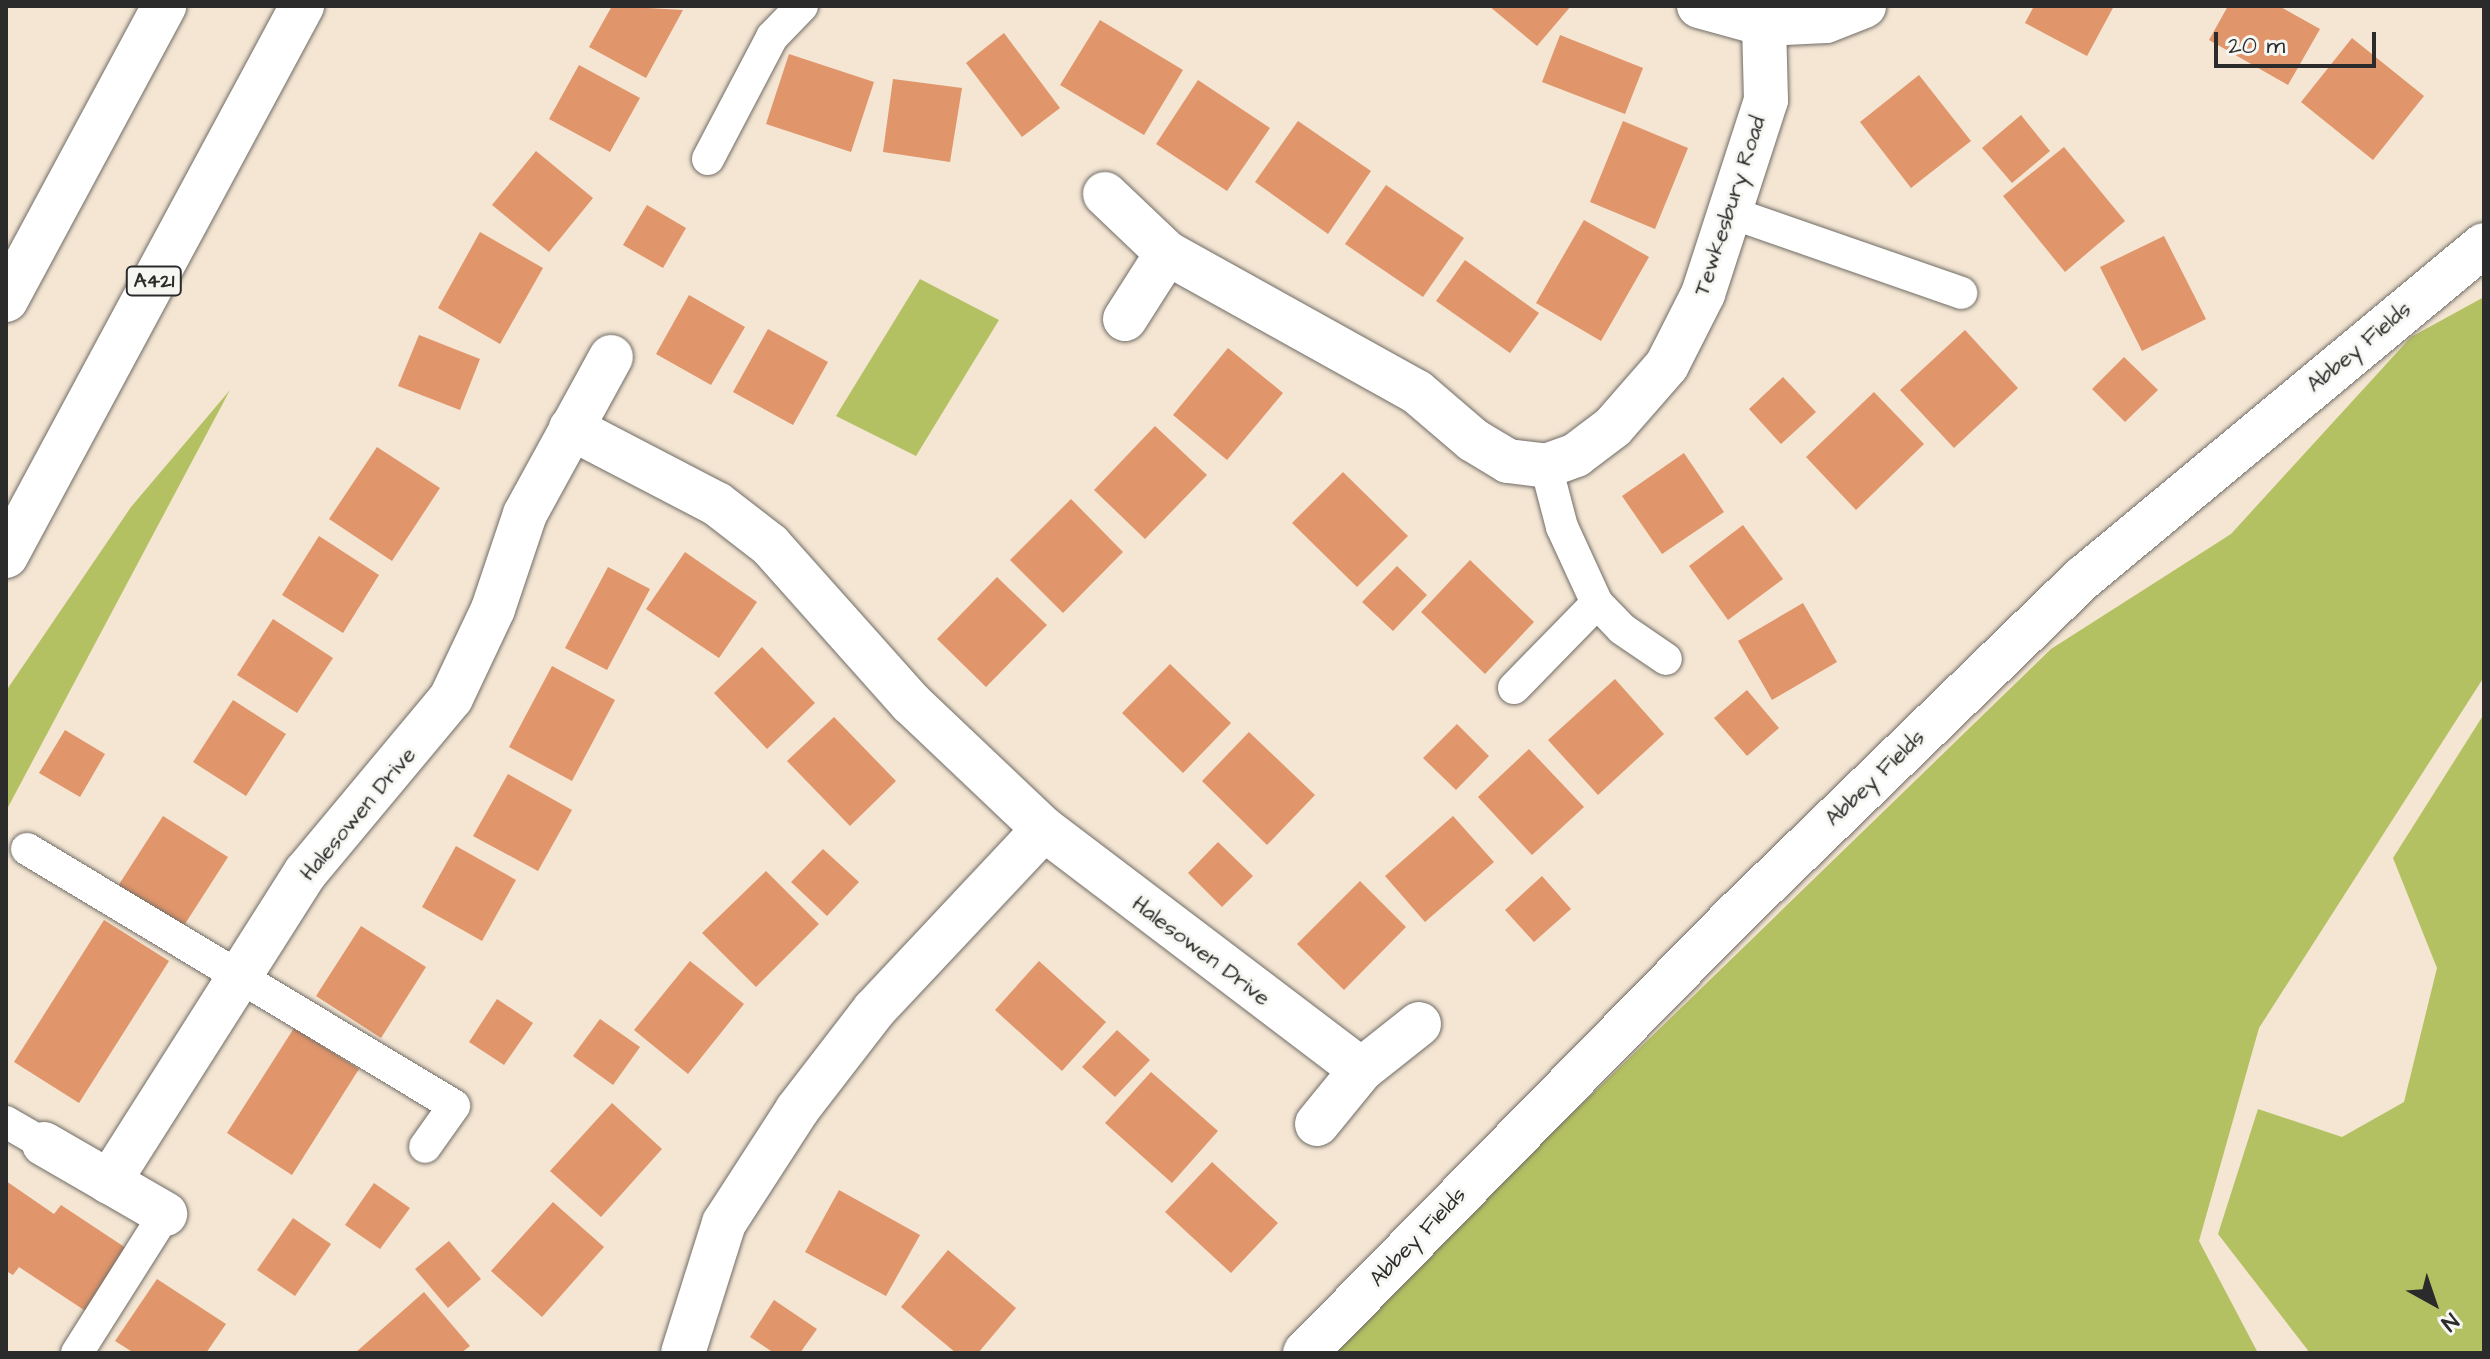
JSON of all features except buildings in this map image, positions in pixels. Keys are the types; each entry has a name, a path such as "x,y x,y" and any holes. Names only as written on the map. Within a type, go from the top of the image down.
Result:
{"main road":[{"path":"6,300 164,6"},
{"name":"A421","path":"6,556 302,6"},
{"path":"1699,6 1764,24 1826,21 1864,6"},
{"name":"Tewkesbury Road","path":"1546,466 1576,455 1613,427 1667,365 1703,294 1766,100 1764,24"},
{"path":"1105,194 1167,253 1417,392 1473,440 1508,461 1546,466"},
{"name":"Abbey Fields","path":"1305,1353 1736,914 2083,578 2484,245"},
{"path":"1125,319 1167,253"},
{"name":"Halesowen Drive","path":"109,1182 306,872 451,698 493,609 525,514 611,357"},
{"name":"Halesowen Drive","path":"571,428 717,504 770,545 911,703 1044,829 1361,1070"},
{"path":"683,1353 724,1223 797,1110 874,1010 1044,829"},
{"path":"1317,1124 1361,1070 1419,1024"},
{"path":"44,1144 165,1214"}],"lane":[{"path":"708,159 772,37 802,6"},
{"path":"1729,212 1961,293"},
{"path":"1546,466 1562,527 1597,603 1622,629 1666,659"},
{"path":"1514,688 1597,603"},
{"path":"27,849 454,1106 425,1147"},
{"path":"6,1122 44,1144"},
{"path":"77,1353 165,1214"}],"green space":[{"path":"920,279 999,320 916,456 836,416"},
{"path":"2484,297 2484,677 2259,1028 2199,1241 2258,1353 1332,1353 1416,1265 2051,649 2231,534 2411,337"},
{"path":"230,390 6,811 6,691 131,507"},
{"path":"2484,714 2484,1353 2310,1353 2218,1234 2258,1109 2342,1137 2404,1102 2437,968 2393,858"}]}
